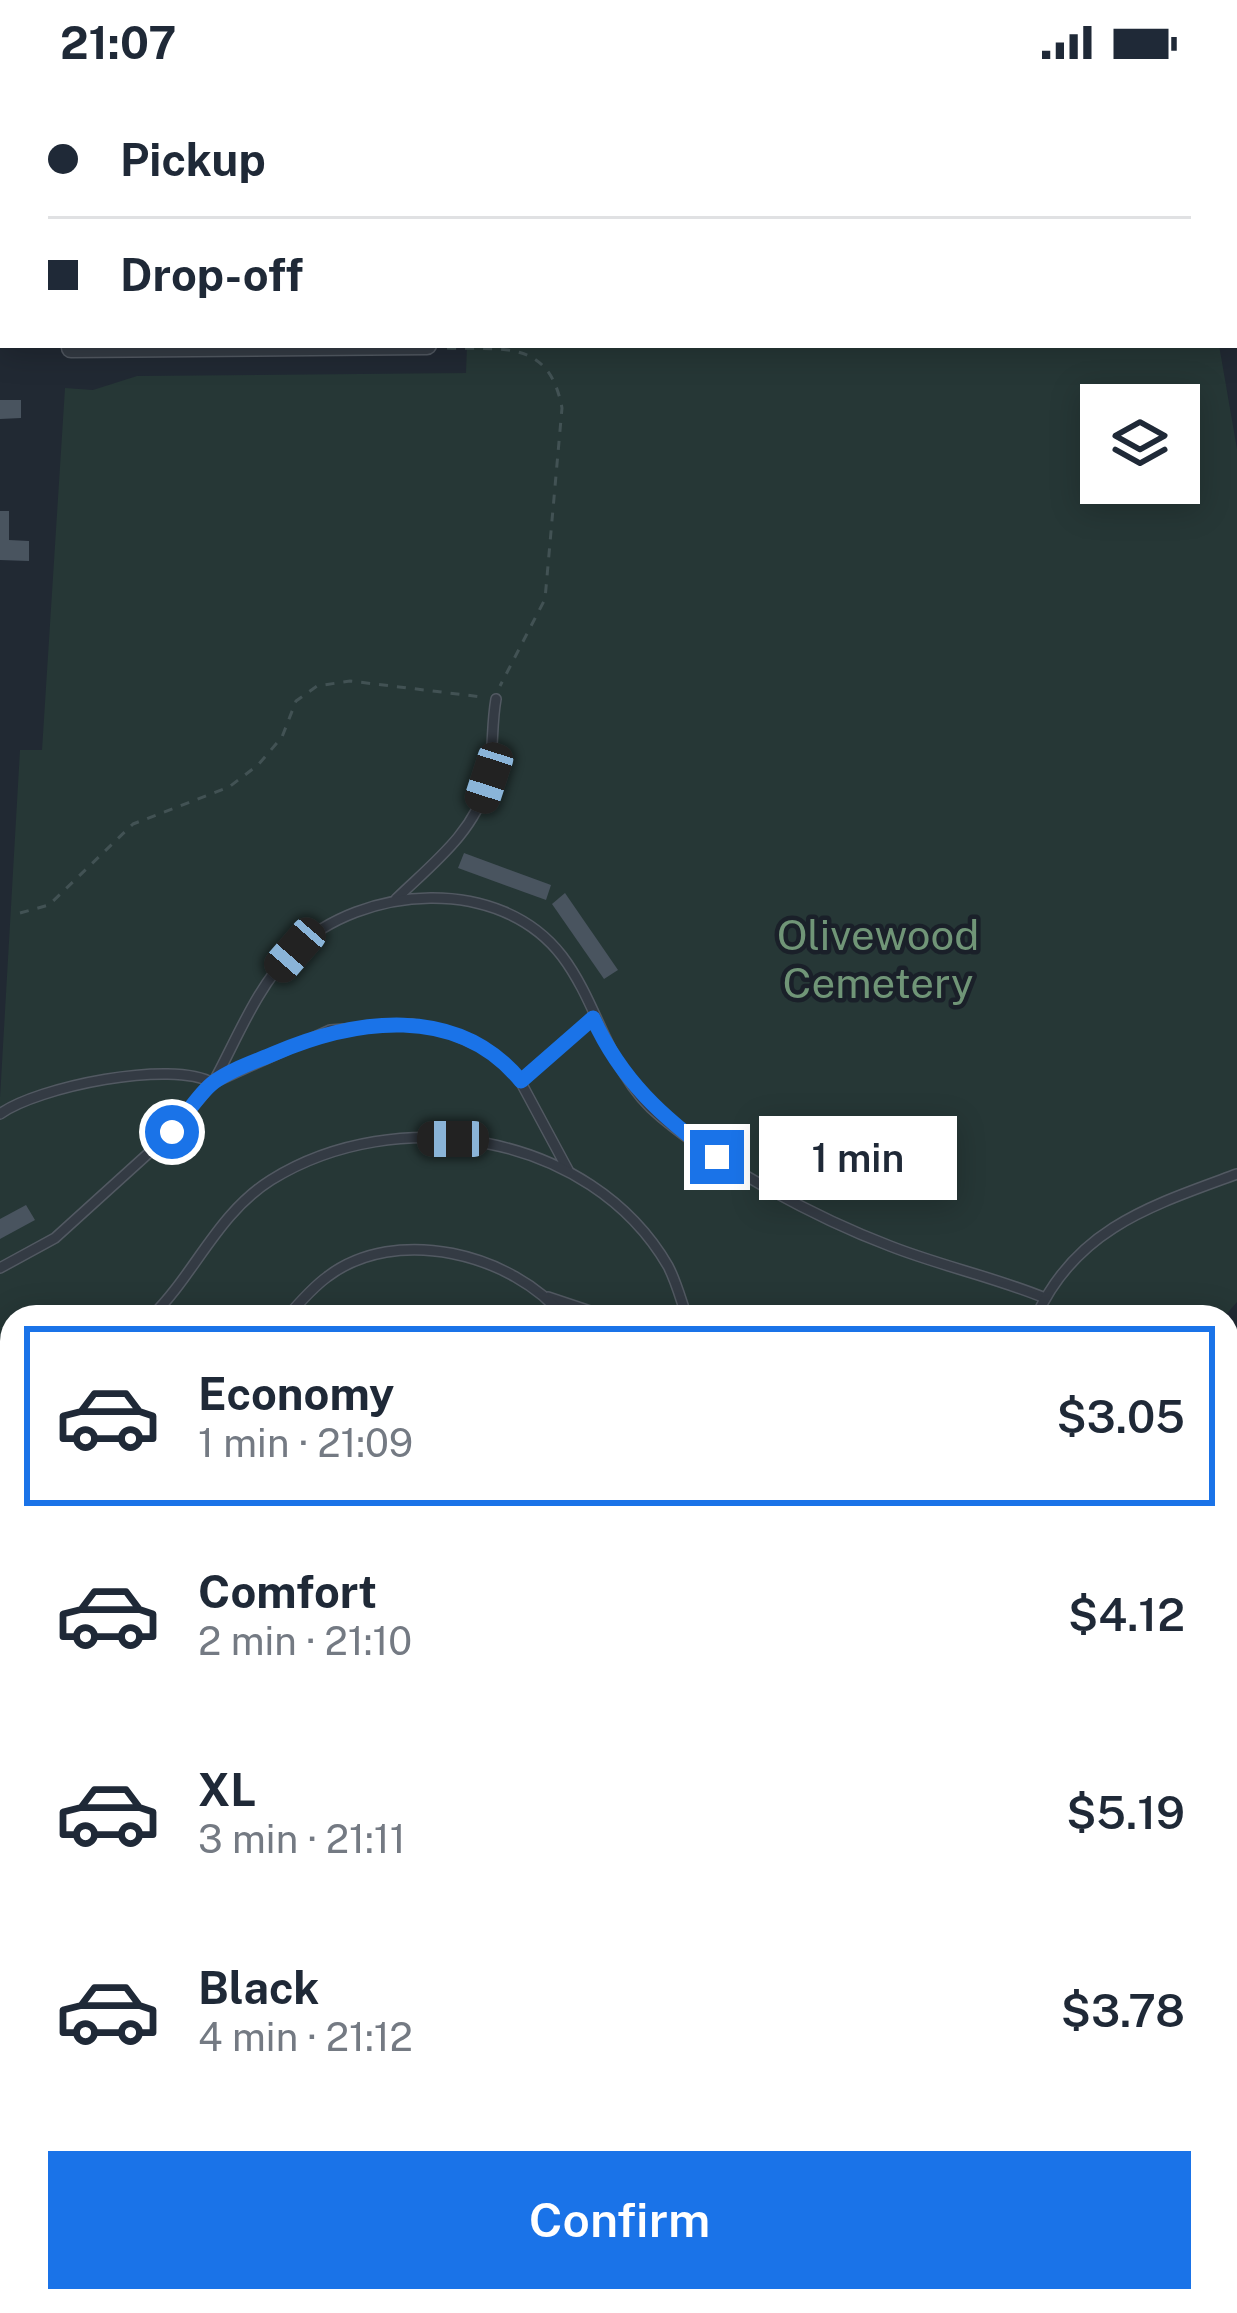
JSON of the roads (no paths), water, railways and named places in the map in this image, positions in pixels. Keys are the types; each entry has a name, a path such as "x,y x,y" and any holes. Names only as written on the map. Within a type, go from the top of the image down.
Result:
{"lane":[{"path":"393,902 457,839 479,808 489,778 496,699"},
{"path":"0,1268 55,1238 172,1132 213,1083 270,978 295,950 325,928 393,902 463,899 542,932 565,960 631,1083 658,1115 717,1157 889,1246 1045,1298"},
{"path":"521,1081 593,1018"},
{"path":"0,1114 40,1095 154,1074 186,1073 213,1083 330,1030 378,1023 450,1033 486,1049 521,1081 568,1170"},
{"path":"164,1305 236,1206 299,1164 366,1145 453,1139 494,1143 568,1170 647,1238 668,1267 682,1305"},
{"path":"1042,1305 1095,1240 1121,1219 1237,1174"},
{"path":"299,1305 330,1274 373,1258 412,1252 486,1258 548,1298 570,1305"},
{"path":"548,1298 554,1305"}],"park label":[{"name":"Olivewood Cemetery","path":"878,958"}]}
